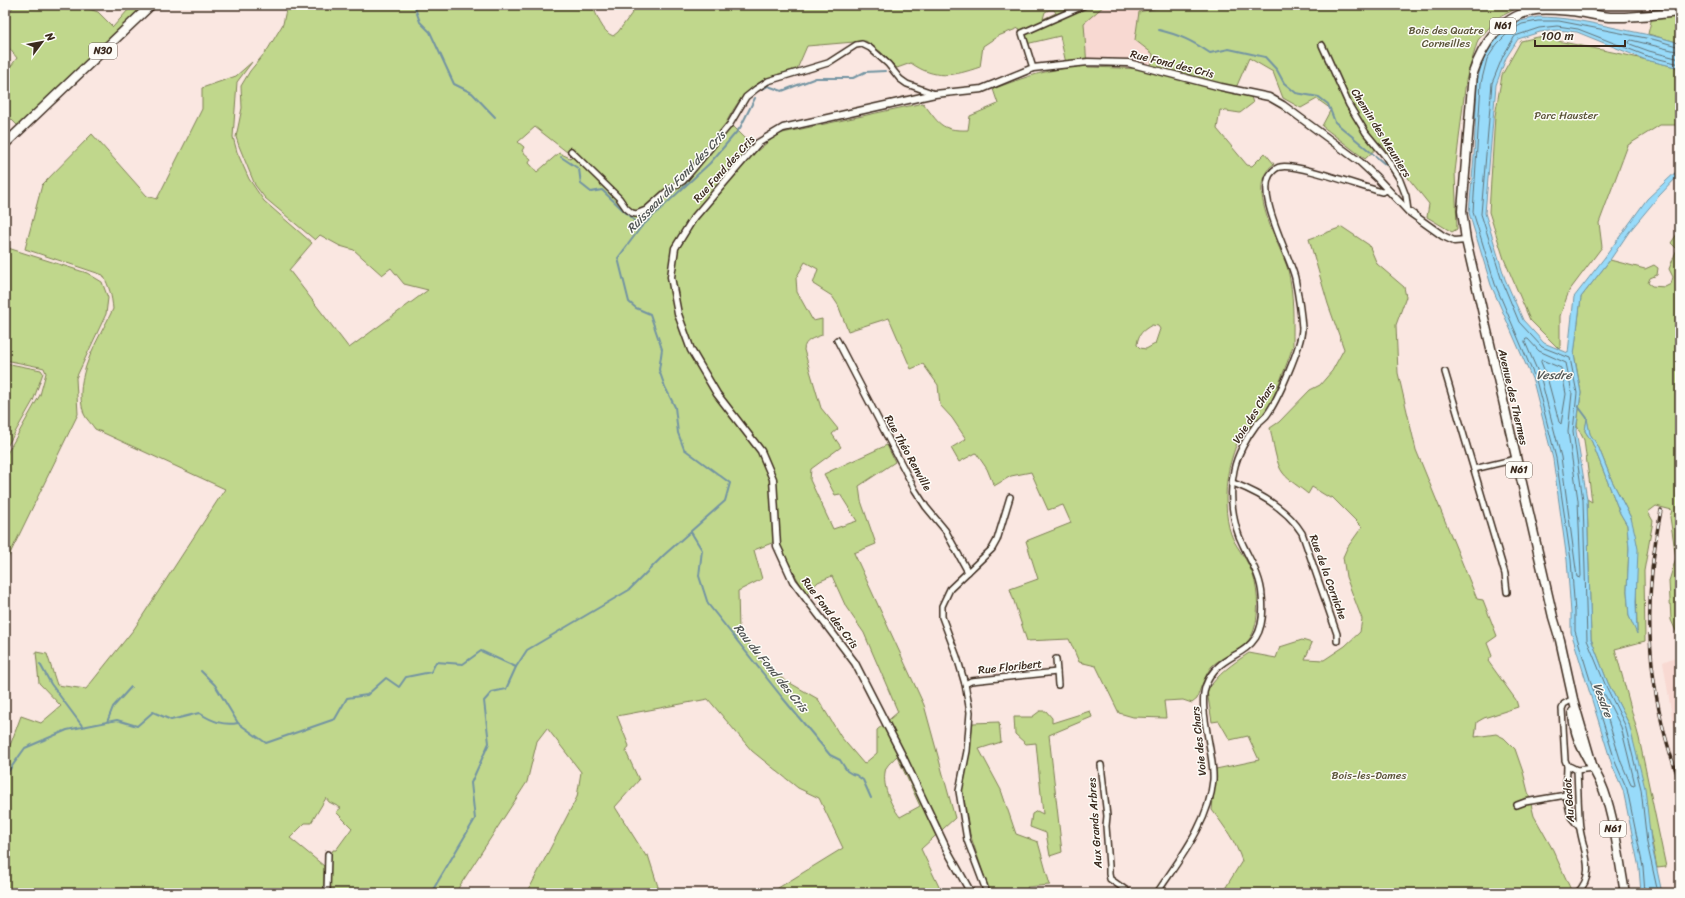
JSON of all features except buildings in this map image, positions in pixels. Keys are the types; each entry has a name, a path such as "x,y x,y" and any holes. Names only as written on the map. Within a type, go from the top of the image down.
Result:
{"main road":[{"name":"N30","path":"5,144 151,5"},
{"name":"N61","path":"1466,240 1462,211 1473,73 1478,57 1486,43 1504,25 1521,14 1544,10 1571,11 1610,17 1680,12"},
{"name":"Avenue des Thermes","path":"1466,240 1573,699 1573,724 1585,757 1593,768 1604,791 1609,807 1625,893"}],"street":[{"path":"1033,68 1022,33 1085,5"},
{"path":"571,152 619,198 626,208 632,213 636,214 646,210 666,192 683,181 730,124 746,98 756,89 768,81 828,63 856,44 862,44 870,48 888,64 900,79 907,84 935,94"},
{"name":"Chemin des Meuniers","path":"1322,45 1349,105 1366,133 1385,156 1399,178 1406,196 1408,211"},
{"name":"Rue Fond des Cris","path":"971,893 947,850 901,752 855,663 793,581 777,546 773,479 761,450 717,394 691,350 678,314 671,277 675,248 693,218 758,143 783,128 935,94 982,89 1033,68 1088,62 1128,63 1220,87 1269,97 1283,105 1360,162 1408,211 1444,236 1454,241 1466,240"},
{"name":"Voie des Chars","path":"1158,893 1200,827 1208,803 1213,779 1204,705 1204,688 1208,679 1221,665 1244,651 1254,641 1259,634 1262,623 1262,595 1254,564 1238,534 1233,508 1234,469 1255,426 1267,415 1280,392 1302,330 1295,278 1285,249 1272,220 1267,190 1268,178 1272,172 1278,168 1297,168 1382,192 1388,190"},
{"name":"Rue Théo Renville","path":"837,340 915,490 926,507 945,530 968,572"},
{"path":"1445,372 1505,574 1507,592"},
{"path":"1474,469 1516,459"},
{"name":"Rue de la Corniche","path":"1233,483 1279,508 1292,520 1302,533 1337,634 1337,641"},
{"path":"987,893 967,840 959,791 968,751 970,712 965,684 941,612 946,596 992,549 997,540 1010,497"},
{"name":"Rue Floribert","path":"1056,659 1058,685"},
{"name":"Rue Floribert","path":"965,684 971,681 1057,672"},
{"path":"1573,699 1564,704 1562,709 1565,760 1567,765 1577,770 1593,768"},
{"name":"Aux Grands Arbres","path":"1101,765 1107,816 1106,826 1110,866 1108,874 1110,879 1130,893"},
{"name":"Au Gadot","path":"1567,765 1566,795 1571,817 1580,829"},
{"name":"Au Gadot","path":"1577,770 1580,829 1588,867 1583,887 1577,893"},
{"path":"1517,805 1525,802 1566,795"},
{"path":"327,893 328,854"}],"shaded area":[{"path":"1105,5 1163,5 1162,7 1139,12 1135,40 1153,54 1152,69 1087,67 1084,22"},
{"path":"1680,655 1680,743 1673,723 1663,662"}],"green space":[{"path":"14,5 78,5 98,12 113,27 128,10 122,5 137,5 139,7 142,5 159,5 113,37 18,126 5,113 5,74 17,58 5,43 5,20"},
{"name":"Bois des Quatre Corneilles","path":"287,5 592,5 603,27 613,36 618,32 638,5 1105,5 1084,23 1087,67 1151,69 1153,54 1135,40 1139,12 1162,7 1163,5 1519,5 1519,7 1498,18 1478,40 1466,80 1455,172 1457,229 1452,232 1427,217 1429,204 1381,144 1365,159 1322,126 1331,109 1317,99 1301,108 1283,98 1273,72 1249,58 1235,90 1251,97 1253,103 1240,113 1220,110 1217,129 1247,165 1252,166 1265,153 1274,164 1265,173 1262,186 1263,200 1266,215 1284,259 1290,279 1293,307 1293,345 1281,378 1266,412 1245,431 1238,441 1227,480 1226,504 1229,528 1235,543 1253,574 1255,582 1257,615 1254,630 1246,643 1212,666 1207,673 1197,699 1192,703 1183,700 1164,701 1166,718 1133,717 1119,713 1096,666 1079,662 1069,639 1027,641 1010,589 1038,579 1026,541 1071,523 1063,505 1048,510 1031,472 1011,476 994,486 987,469 976,453 959,462 951,448 966,439 952,418 940,405 938,385 923,364 911,369 889,318 848,331 838,305 832,296 813,284 818,269 805,262 796,278 797,292 813,321 822,319 822,335 813,338 808,342 804,347 804,350 821,408 838,429 832,434 841,447 811,469 810,480 833,529 857,521 840,494 835,495 824,474 887,445 895,462 859,486 861,501 876,544 854,553 924,705 955,818 921,849 941,891 939,893 770,893 843,848 819,798 798,788 752,751 708,699 617,716 629,746 626,752 639,780 615,807 646,856 648,855 660,893 527,893 577,797 581,772 547,728 537,741 527,782 455,893 330,893 330,857 333,850 336,850 352,828 336,812 341,808 329,802 326,798 311,823 305,823 290,838 324,866 324,893 5,893 5,752 11,743 21,716 41,723 61,706 39,683 36,652 47,654 57,685 86,689 134,629 225,489 95,429 85,416 81,400 81,386 84,373 88,360 113,309 112,300 109,287 103,275 25,249 42,185 92,134 147,196 157,199 202,109 202,88 236,76 252,62 237,82 233,137 237,152 249,179 264,201 312,243 289,270 349,348 428,290 404,284 391,268 382,275 354,250 340,246 320,235 315,240 265,198 255,185 236,137 242,108 241,86 250,71 268,49 283,24","holes":["1054,10 1056,13 1043,19 1045,12","1019,28 1026,44 1060,36 1067,68 1057,69 1020,79 993,89 998,104 970,116 968,130 951,129 946,127 937,121 923,103 778,134 757,151 727,121 738,103 747,92 758,83 768,78 797,69 807,46 866,41 881,52 897,68 911,63 928,72 945,75 962,73 980,67 983,46 998,36","535,127 572,156 570,158 559,153 537,172 529,163 531,159 522,151 524,147 518,142","1152,325 1158,326 1160,329 1155,344 1146,349 1140,348 1137,345 1138,338","777,541 806,595 818,582 832,576 846,607 864,633 898,712 877,730 877,753 864,764 841,737 818,699 769,671 739,631 738,591 762,579 754,550","897,756 920,806 900,817 887,794 885,774 886,768"]},
{"path":"1680,15 1680,43 1648,34 1652,17"},
{"name":"Parc Hauster","path":"1538,37 1622,54 1680,68 1680,125 1660,125 1628,145 1599,223 1602,247 1569,291 1560,316 1560,350 1530,320 1504,259 1489,212 1495,116 1502,75 1521,41"},
{"name":"Bois-les-Dames","path":"1342,227 1369,245 1377,264 1404,287 1406,297 1396,325 1398,373 1416,450 1477,599 1483,600 1497,636 1487,643 1492,656 1488,661 1516,700 1518,707 1484,718 1477,722 1475,737 1496,734 1504,738 1515,749 1523,772 1534,816 1553,850 1571,890 1566,893 1228,893 1226,887 1242,861 1233,841 1212,810 1216,769 1259,760 1248,736 1230,740 1219,721 1212,722 1207,691 1216,679 1249,653 1276,658 1280,647 1302,640 1312,643 1305,659 1324,660 1345,646 1360,632 1362,619 1346,577 1343,557 1347,548 1362,527 1332,497 1330,498 1312,487 1308,494 1285,476 1278,464 1270,428 1279,422 1310,390 1320,385 1332,371 1344,349 1328,304 1309,239"},
{"path":"1680,231 1680,640 1671,620 1669,581 1676,558 1670,517 1672,510 1656,506 1648,512 1653,521 1644,571 1645,641 1615,649 1639,738 1666,867 1657,868 1629,724 1608,683 1591,639 1587,499 1592,502 1584,440 1577,426 1581,393 1574,353 1581,297 1610,260 1645,269 1654,265 1658,268 1657,275 1650,278 1648,283 1652,286 1665,287 1671,284 1673,277 1669,269 1677,249 1671,243","holes":["1587,420 1590,434 1598,446 1612,481 1631,518 1636,580 1637,632 1629,616 1627,591 1629,548 1627,525 1620,513 1592,442 1585,431"]},
{"path":"8,248 87,273 102,282 108,298 106,314 76,378 78,414 5,564 5,457 40,395 46,373 44,368 5,360 5,255"},
{"path":"5,363 41,370 43,373 33,401 5,450"},
{"path":"1040,711 1046,711 1052,718 1052,723 1090,711 1092,717 1049,735 1062,852 1050,856 1046,833 1030,827 1032,814 1037,811 1043,814 1036,743 1026,744 1015,734 1014,717 1032,717"},
{"path":"999,722 1001,742 979,749 1001,790 1016,834 1038,842 1050,885 1027,887 1030,893 990,893 970,834 962,787 973,723"}],"water":[{"name":"Vesdre","path":"1538,17 1584,22 1646,34 1680,43 1680,68 1646,60 1577,32 1557,30 1540,32 1518,39 1506,58 1496,85 1485,213 1505,279 1523,320 1544,343 1568,353 1574,297 1647,199 1680,168 1674,174 1678,176 1629,232 1610,260 1581,297 1574,355 1581,393 1576,431 1587,499 1591,639 1608,683 1629,724 1645,788 1651,842 1662,893 1641,893 1639,868 1623,790 1612,765 1571,632 1567,560 1553,459 1533,381 1491,285 1469,213 1474,156 1477,82 1483,57 1493,42 1507,28 1521,21"},
{"path":"1587,418 1590,434 1598,446 1612,481 1631,518 1635,534 1638,549 1636,602 1637,634 1629,616 1627,591 1629,548 1627,525 1620,513 1592,442 1585,431"}],"waterway":[{"path":"414,5 420,22 430,32 454,84 472,93 495,117"},
{"name":"Rau du Fond des Cris","path":"1159,30 1186,39 1210,53 1229,49 1265,57 1277,70 1284,83 1296,93 1319,97 1328,104 1335,122 1386,165"},
{"name":"Rau du Fond des Cris","path":"763,89 768,86 782,91 816,78 853,78 865,72 885,71"},
{"name":"Ruisseau du Fond des Cris","path":"5,776 25,748 67,730 117,720 137,726 153,712 171,720 199,713 218,722 227,724 238,723 266,743 335,719 347,698 367,695 386,678 399,687 406,677 431,672 436,662 463,664 481,651 516,667 527,650 629,590 664,555 725,501 730,483 684,449 678,433 675,407 665,387 659,370 662,349 650,314 636,308 629,302 618,258 641,227 710,163 740,128 755,98"},
{"path":"561,157 579,169 581,184 591,192 602,190 641,227"},
{"path":"1675,175 1680,171"},
{"path":"1578,406 1587,418"},
{"name":"Rau du Fond des Cris","path":"691,532 702,550 699,576 708,604 830,755 840,760 847,771 863,780 871,798"},
{"path":"40,664 51,684 83,727"},
{"path":"431,893 475,819 471,783 489,743 484,701 492,692 506,689 516,667"},
{"path":"201,671 215,685 238,723"},
{"path":"107,722 113,707 131,687"}],"railway":[{"path":"1661,510 1651,580 1651,648 1654,681 1660,715 1680,782"}]}
